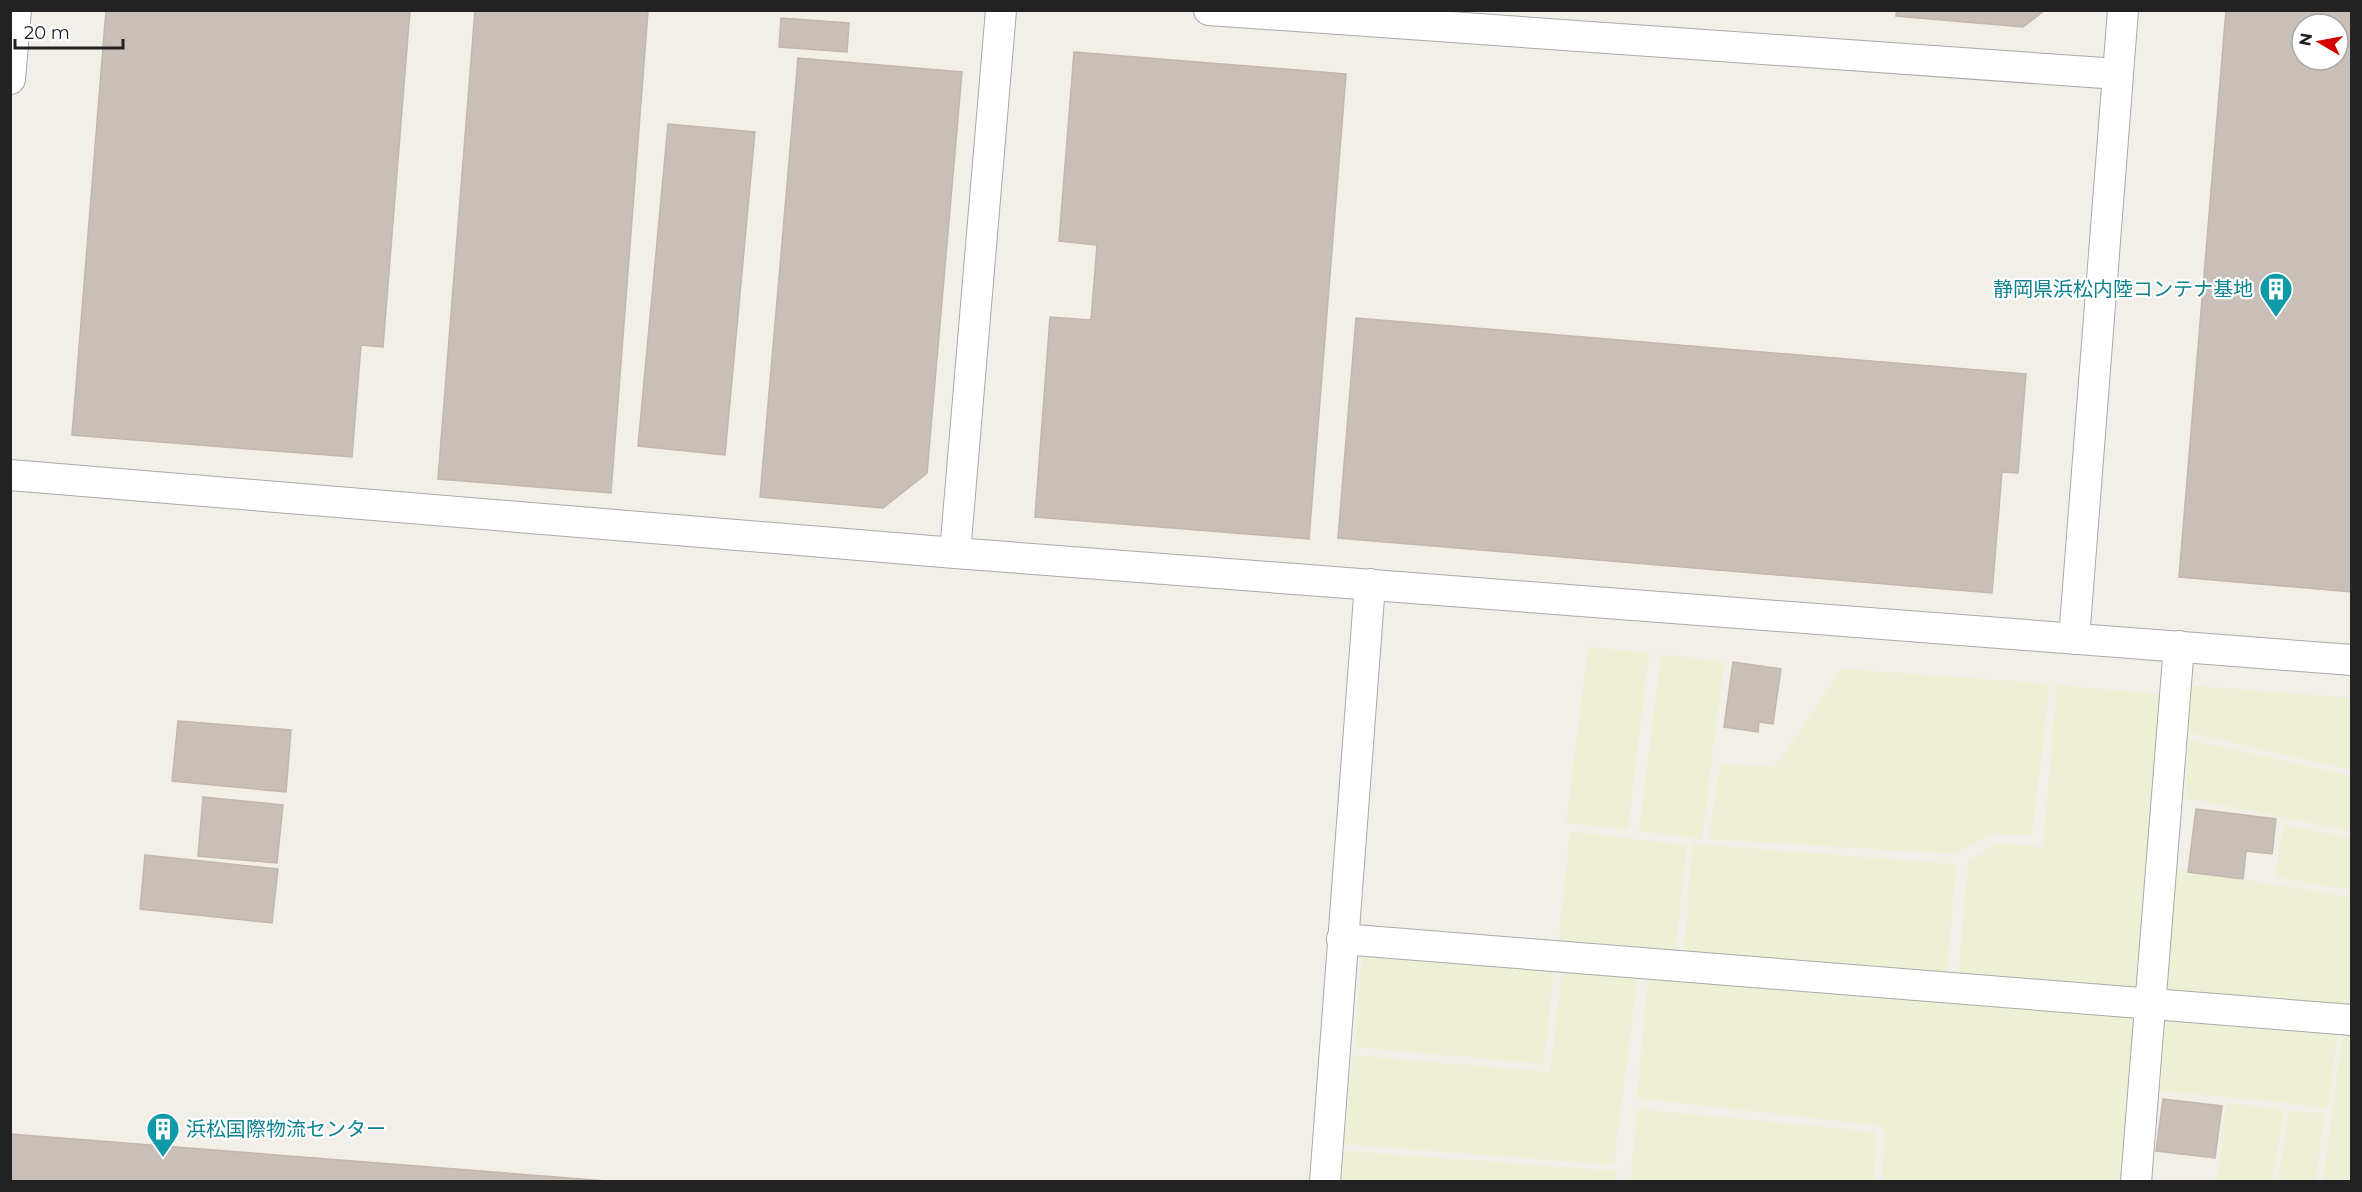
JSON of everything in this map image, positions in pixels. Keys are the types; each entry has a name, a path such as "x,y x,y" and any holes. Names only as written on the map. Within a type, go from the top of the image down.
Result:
{"street":[{"path":"10,79 16,10"},
{"path":"955,553 1001,10"},
{"path":"1209,10 2118,74"},
{"path":"2074,639 2123,10"},
{"path":"10,474 955,553 2352,660"},
{"path":"1325,1182 1370,584"},
{"path":"2136,1182 2179,646"},
{"path":"1342,939 2352,1020"}],"green space":[{"path":"1588,647 1649,653 1628,829 1566,823"},
{"path":"1661,654 1724,662 1702,839 1639,831"},
{"path":"1842,669 2050,684 2032,835 1993,834 1955,854 1709,839 1720,764 1775,767"},
{"path":"2057,685 2160,694 2135,993 1958,978 1968,861 1998,843 2043,847"},
{"path":"2190,685 2351,698 2351,770 2187,732"},
{"path":"2189,740 2351,776 2351,831 2185,798"},
{"path":"2284,825 2351,838 2351,890 2275,877"},
{"path":"1570,832 1687,845 1675,957 1558,945"},
{"path":"1692,844 1956,864 1947,976 1684,956"},
{"path":"2176,869 2351,897 2351,1011 2164,996"},
{"path":"1362,953 1554,968 1544,1064 1355,1047"},
{"path":"1562,969 1638,974 1614,1165 1344,1144 1353,1055 1550,1072"},
{"path":"1648,976 2129,1017 2139,1025 2123,1181 1882,1181 1884,1126 1637,1098"},
{"path":"2164,1015 2338,1029 2328,1109 2290,1103 2159,1091"},
{"path":"2343,1029 2351,1029 2351,1181 2323,1182"},
{"path":"2226,1103 2284,1109 2272,1181 2217,1181"},
{"path":"1637,1109 1876,1132 1874,1181 1630,1181"},
{"path":"2289,1110 2324,1114 2316,1181 2278,1181"},
{"path":"1344,1151 1617,1171 1616,1182 1343,1181"}],"building":[{"path":"106,10 410,10 383,347 361,345 352,457 72,435"},
{"path":"475,10 648,11 611,493 438,479"},
{"path":"1897,10 2045,10 2023,27 1896,16"},
{"name":"静岡県浜松内陸コンテナ基地","path":"2226,10 2352,10 2352,592 2179,577"},
{"path":"781,18 849,23 847,52 779,47"},
{"path":"1074,52 1346,74 1309,539 1035,517 1050,317 1091,320 1097,245 1059,241"},
{"path":"798,58 962,72 927,473 883,508 760,497"},
{"path":"668,124 755,132 725,455 638,446"},
{"path":"1356,318 2026,374 2018,473 2002,472 1992,593 1338,538"},
{"path":"1733,662 1781,669 1773,724 1759,722 1758,732 1724,727"},
{"path":"178,721 291,730 286,792 172,781"},
{"path":"203,797 283,805 277,863 198,856"},
{"path":"2196,809 2276,819 2272,854 2246,851 2243,879 2188,872"},
{"path":"145,855 278,869 272,923 140,909"},
{"path":"2163,1099 2222,1106 2215,1158 2156,1151"},
{"name":"浜松国際物流センター","path":"10,1134 620,1182 10,1182"}],"place":[{"name":"静岡県浜松内陸コンテナ基地","path":"2276,318"},
{"name":"浜松国際物流センター","path":"163,1158"}]}
